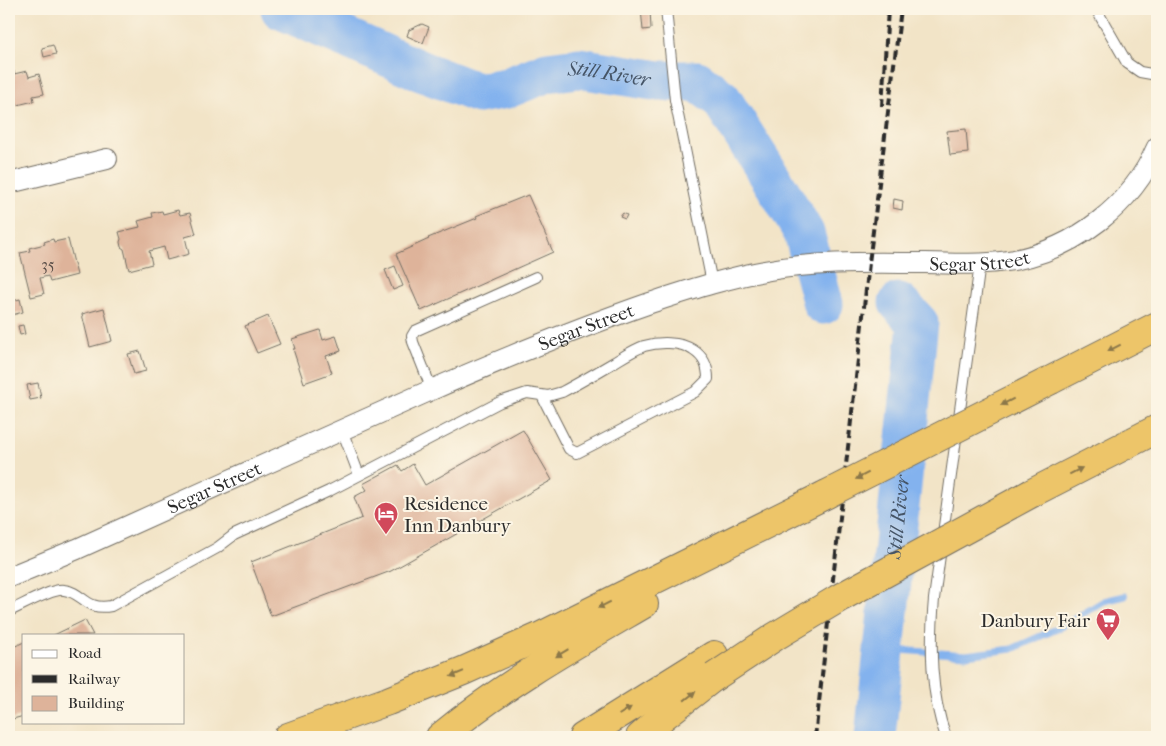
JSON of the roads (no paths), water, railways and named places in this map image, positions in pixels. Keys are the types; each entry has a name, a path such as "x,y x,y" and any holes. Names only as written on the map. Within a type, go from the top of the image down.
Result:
{"highway":[{"path":"440,737 528,673 710,559 826,494 1157,326"},
{"path":"583,737 714,666 776,636 841,597 1032,493 1157,429"},
{"path":"288,737 388,701 463,671 710,559"},
{"path":"640,737 714,666"}],"street":[{"name":"Segar Street","path":"9,576 86,545 498,361 586,326 712,283 774,270 835,263 980,264 1015,260 1048,250 1079,235 1109,215 1133,189 1152,159 1157,147"},
{"path":"9,183 107,159"}],"lane":[{"path":"666,9 675,100 712,283"},
{"path":"1096,9 1101,21 1127,63 1140,72 1157,75"},
{"path":"946,736 936,698 932,668 931,630 980,264"},
{"path":"432,390 413,342 412,336 415,331 536,277"},
{"path":"9,611 53,591 62,589 68,590 96,607 111,606 217,548 234,535 329,491 500,402 526,393 542,396 562,392 634,350 653,344 681,345 691,348 699,354 708,370 708,379 695,392 577,454 569,449 542,396"},
{"path":"342,430 359,475"}],"waterway":[{"name":"Still River","path":"281,9 421,71 478,93 507,88 547,72 579,68 659,81 697,81 721,99 804,233 823,304"},
{"name":"Still River","path":"875,737 918,323 899,303"},
{"path":"886,649 966,655 1012,649 1059,628 1104,601 1125,596"}],"railway":[{"path":"882,106 888,9"},
{"path":"815,737 869,263 901,9"}],"place":[{"name":"Residence Inn Danbury","path":"386,535"},
{"name":"Danbury Fair","path":"1108,641"}]}
